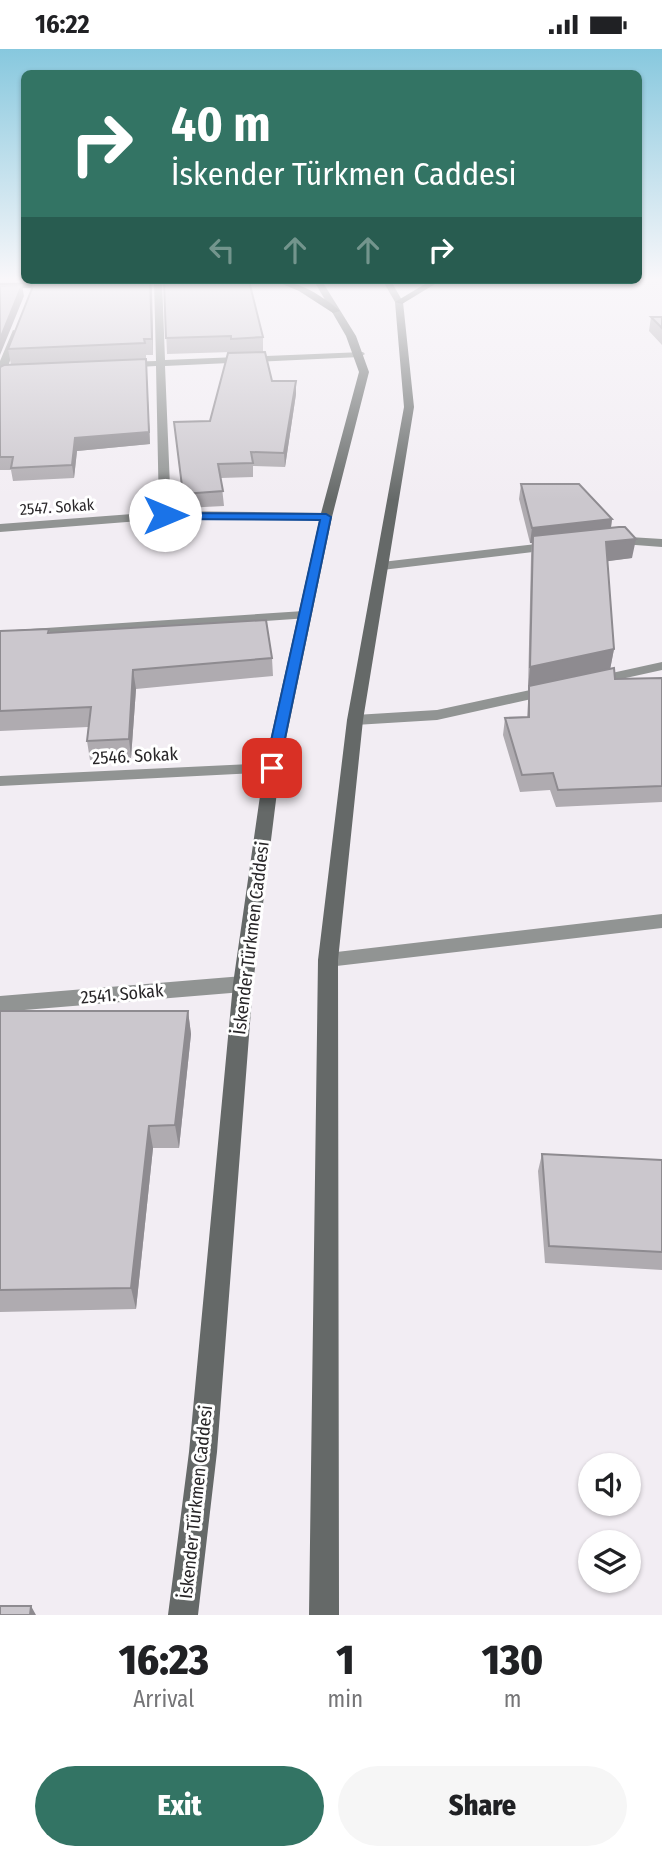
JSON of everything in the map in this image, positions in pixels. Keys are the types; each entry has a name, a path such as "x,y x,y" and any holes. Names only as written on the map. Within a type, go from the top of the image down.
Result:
{"main road":[{"name":"İskender Türkmen Caddesi","path":"183,1615 203,1452 243,984 272,768 326,517 363,387 364,372 360,354"},
{"path":"324,1615 328,960 355,720 409,407 404,354"}],"street":[{"path":"7,354 0,372 14,370"},
{"path":"162,354 165,515"},
{"path":"108,366 358,354"},
{"name":"2547. Sokak","path":"0,528 165,515 326,517"},
{"path":"602,541 662,543"},
{"path":"382,566 575,544"},
{"path":"0,635 304,615"},
{"path":"355,720 437,715 662,666"},
{"name":"2546. Sokak","path":"0,781 272,768"},
{"path":"328,960 662,921"},
{"name":"2541. Sokak","path":"0,1005 243,984"}],"building":[{"path":"228,354 266,354 272,381 296,381 284,453 251,452 253,463 218,464 223,491 183,494 174,422 210,421"},
{"path":"146,359 149,432 75,438 72,465 11,468 13,457 0,457 0,367"},
{"path":"521,484 579,484 612,519 532,528"},
{"path":"625,527 636,539 606,542 614,649 530,667 533,536"},
{"path":"266,620 272,658 133,670 129,739 87,741 91,707 0,711 0,631 49,629 48,633"},
{"path":"614,668 615,679 662,678 662,786 558,790 553,773 522,775 505,718 529,717 529,686"},
{"path":"0,1011 188,1011 175,1125 149,1126 131,1288 0,1290"},
{"path":"542,1154 662,1160 662,1252 549,1246"},
{"path":"0,1606 31,1606 30,1615 0,1615"}],"route":[{"path":"165,515 326,517 272,768"}]}
